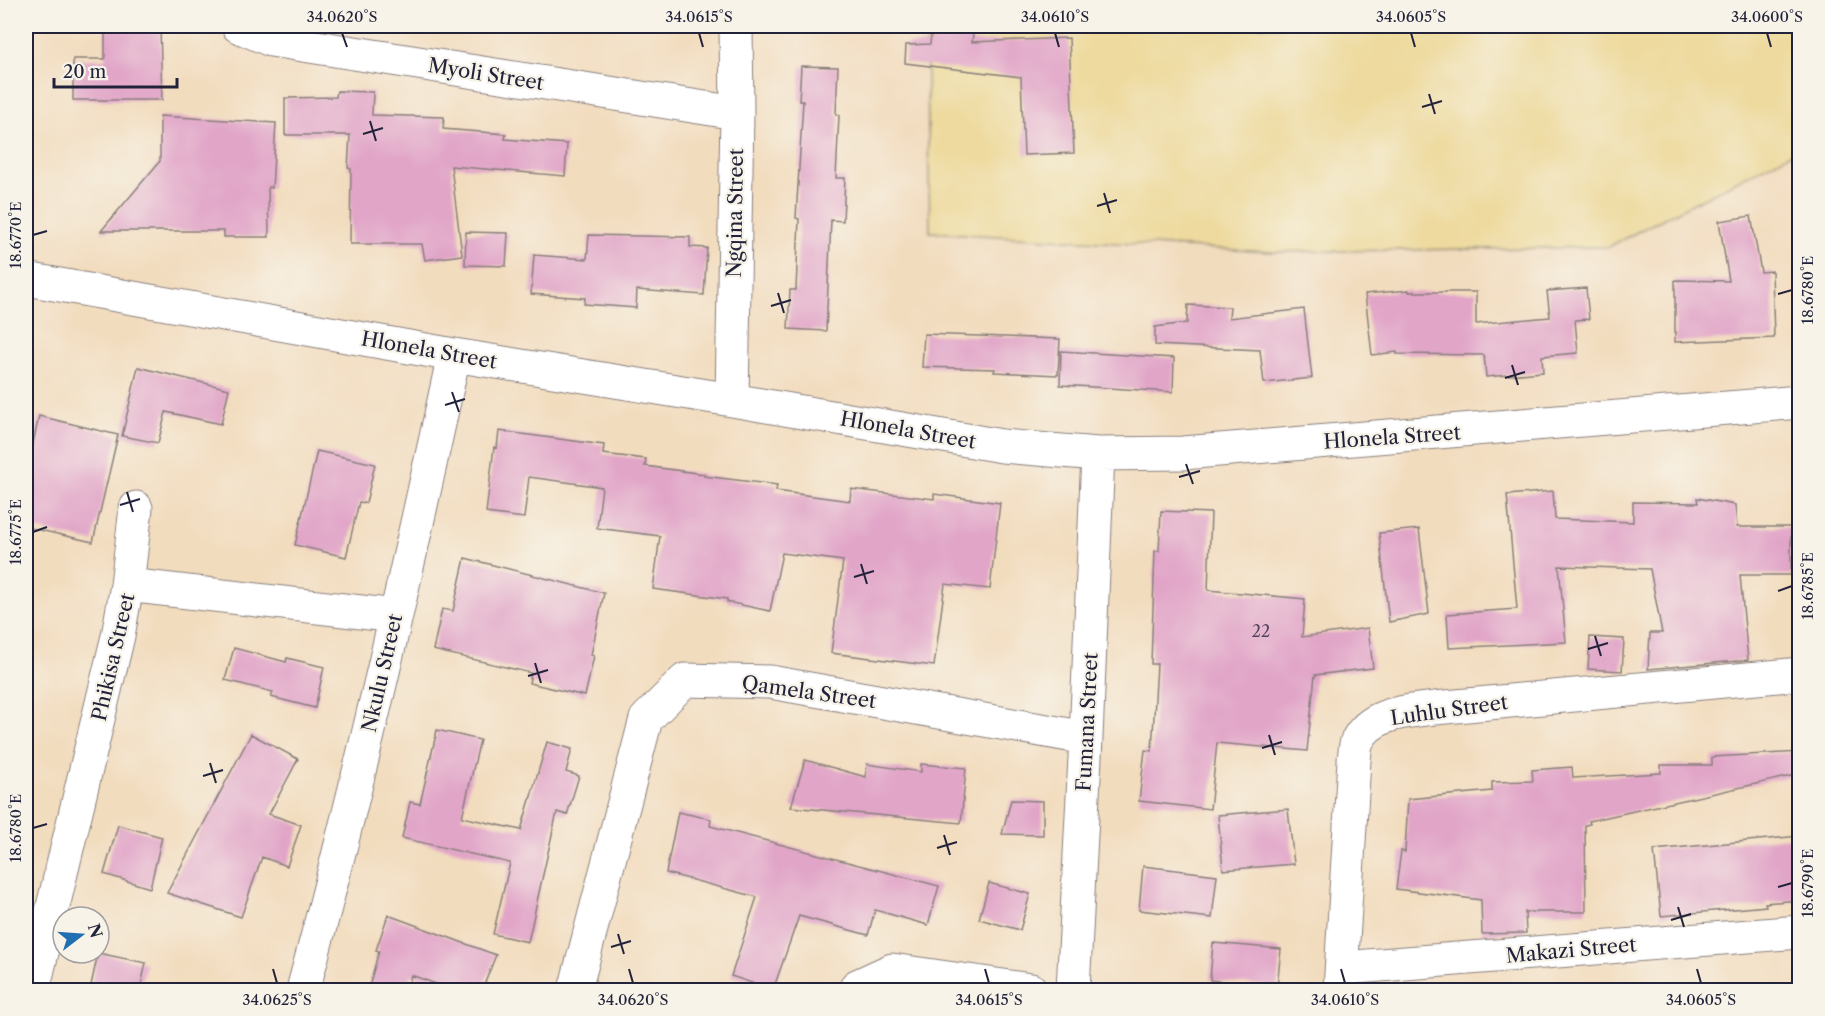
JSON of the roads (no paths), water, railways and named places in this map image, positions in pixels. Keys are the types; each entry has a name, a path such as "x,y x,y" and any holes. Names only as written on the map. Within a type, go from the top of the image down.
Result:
{"street":[{"name":"Myoli Street","path":"238,26 271,40 737,113"},
{"name":"Ngqina Street","path":"732,400 737,113 736,26"},
{"name":"Hlonela Street","path":"26,279 454,355 1002,446 1098,454 1183,453 1800,402"},
{"name":"Nkulu Street","path":"303,990 328,898 396,616 454,355"},
{"name":"Fumana Street","path":"1073,990 1098,454"},
{"path":"127,585 136,508"},
{"name":"Phikisa Street","path":"33,990 118,636 127,585 396,616"},
{"name":"Luhlu Street","path":"1341,979 1356,742 1373,722 1387,716 1435,708 1800,674"},
{"name":"Qamela Street","path":"575,990 646,719 685,680 770,682 1086,738"},
{"name":"Makazi Street","path":"1341,979 1800,932"},
{"path":"855,990 857,986 892,970 1031,990"}]}
